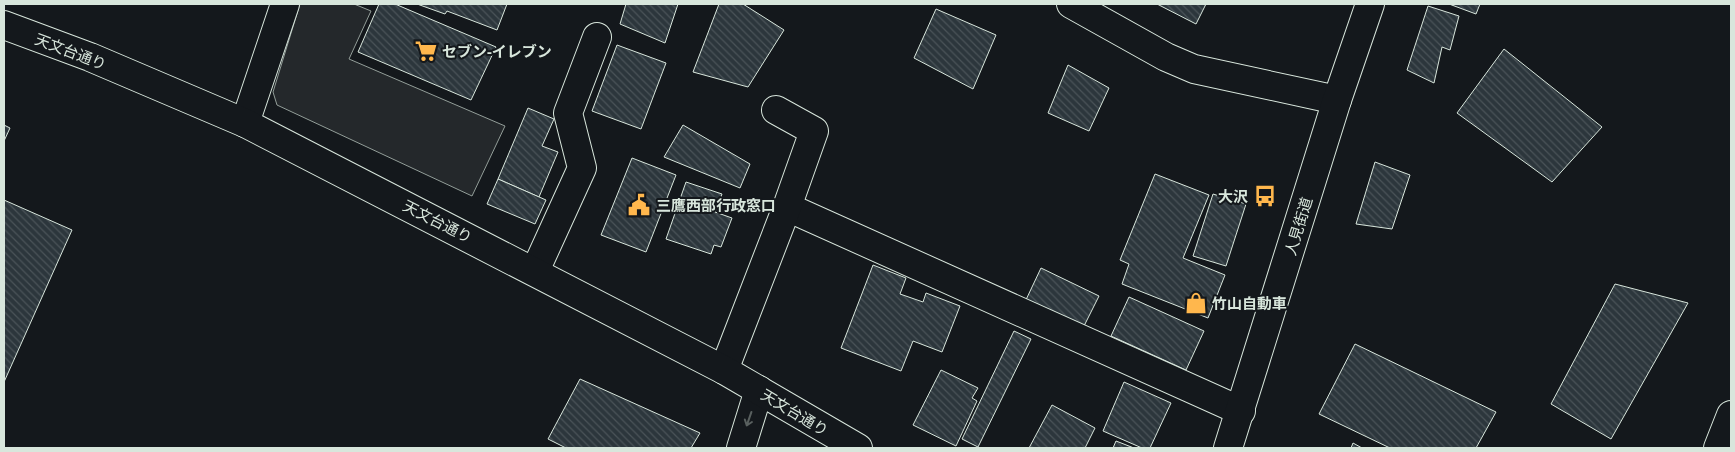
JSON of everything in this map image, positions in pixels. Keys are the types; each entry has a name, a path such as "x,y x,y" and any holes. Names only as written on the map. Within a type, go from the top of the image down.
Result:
{"main road":[{"path":"245,123 285,4"},
{"path":"1071,4 1166,57 1194,69 1337,100"},
{"name":"人見街道","path":"1228,448 1337,100 1370,4"},
{"name":"天文台通り","path":"4,25 90,57 245,123 724,370 858,448"},
{"path":"535,271 582,168 568,113 597,37"},
{"path":"724,370 787,208 814,131 776,110"},
{"path":"787,208 1241,411"},
{"path":"741,448 759,390"},
{"path":"1718,448 1731,415"}],"shaded area":[{"path":"300,4 354,4 371,11 349,59 505,126 472,196 277,105 273,92"}],"building":[{"path":"379,4 395,4 496,47 471,100 358,52"},
{"path":"417,4 507,4 497,30 447,11 445,14"},
{"path":"626,4 678,4 665,43 620,24"},
{"path":"719,4 743,4 784,30 748,87 693,72"},
{"path":"1157,4 1206,4 1196,24"},
{"path":"1449,4 1480,4 1476,14"},
{"path":"1428,6 1459,16 1450,50 1442,47 1434,83 1407,70"},
{"path":"936,9 996,35 973,89 914,58"},
{"path":"617,45 666,63 641,129 592,111"},
{"path":"1504,49 1602,127 1552,182 1457,113"},
{"path":"1068,65 1109,88 1089,131 1048,113"},
{"path":"528,108 554,119 542,146 558,152 539,197 498,179"},
{"path":"4,125 10,128 4,141"},
{"path":"683,125 750,164 740,188 664,157"},
{"name":"三鷹西部行政窓口","path":"632,158 676,175 646,252 601,235"},
{"path":"1375,162 1410,175 1392,229 1356,224"},
{"path":"1155,174 1209,195 1183,258 1225,275 1208,318 1122,284 1129,264 1120,260"},
{"path":"498,179 546,200 535,224 487,204"},
{"path":"686,182 722,194 715,212 732,218 721,247 714,245 711,254 666,239"},
{"path":"1213,194 1246,204 1226,266 1193,256"},
{"path":"4,200 72,230 4,382"},
{"path":"873,265 906,278 900,294 923,302 926,293 960,306 942,352 913,341 901,371 841,348"},
{"path":"1041,268 1099,296 1081,332 1024,304"},
{"path":"1615,284 1688,303 1611,439 1551,404"},
{"path":"1129,297 1204,331 1186,370 1111,336"},
{"path":"1014,331 1031,339 978,447 962,439"},
{"path":"1355,344 1496,412 1476,448 1390,448 1319,414"},
{"path":"941,370 978,388 972,398 977,401 956,446 913,425"},
{"path":"580,379 700,433 691,448 566,448 548,439"},
{"path":"1124,382 1171,403 1150,448 1142,448 1103,431"},
{"path":"1052,405 1095,428 1085,448 1029,448"},
{"path":"1116,441 1134,448 1113,448"},
{"path":"1353,443 1362,448 1351,448"}],"place":[{"name":"セブン-イレブン","path":"426,51"},
{"name":"大沢","path":"1265,196"},
{"name":"三鷹西部行政窓口","path":"639,205"},
{"name":"竹山自動車","path":"1196,303"}]}
